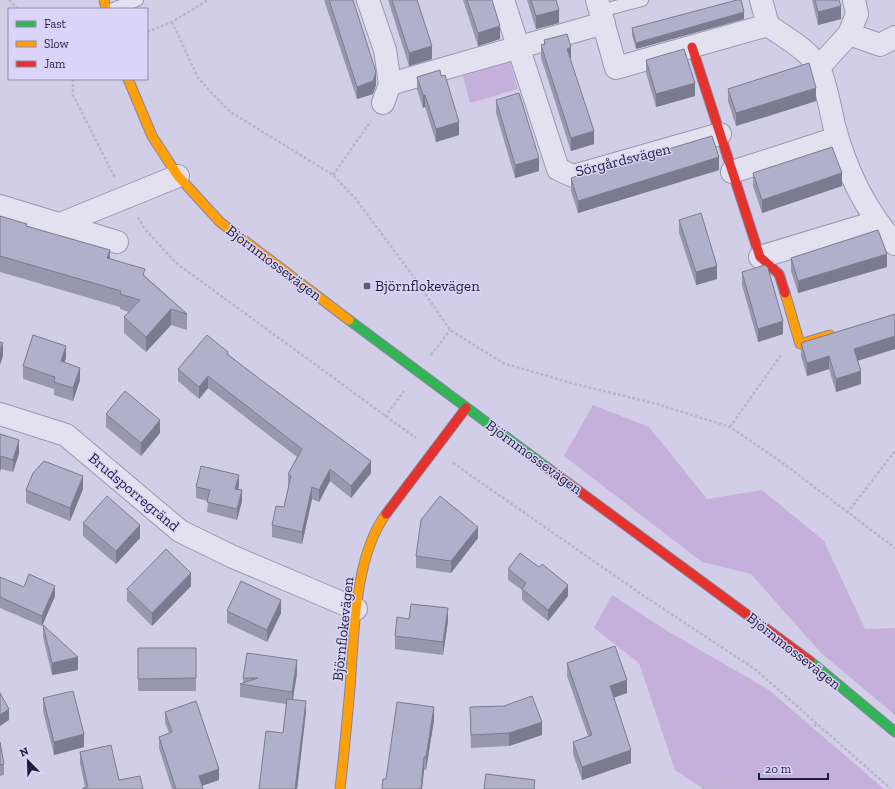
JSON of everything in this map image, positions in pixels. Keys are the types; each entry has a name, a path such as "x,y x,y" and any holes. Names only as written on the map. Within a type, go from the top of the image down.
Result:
{"street":[{"path":"368,0 385,50 387,93 519,47 600,12 616,68 768,25"},
{"name":"Sörgårdsvägen","path":"503,0 558,170 573,176 720,134"},
{"path":"761,0 768,25 810,56 819,67 837,138 848,172 876,222 895,244"},
{"path":"819,67 849,34 857,14 854,0"},
{"path":"849,34 880,45 895,37"},
{"path":"692,47 760,257 779,274 800,344 837,333"},
{"name":"Björnmossevägen","path":"128,80 152,136 178,176 220,222 466,408 796,650 895,732"},
{"path":"732,172 837,138"},
{"path":"60,224 178,176"},
{"path":"0,206 117,242"},
{"path":"760,257 876,222"},
{"name":"Björnflokevägen","path":"340,789 348,724 356,609 367,553 378,525 466,408"},
{"name":"Brudsporregränd","path":"0,414 66,435 180,531 230,556 356,609"}],"lane":[{"path":"116,8 137,0"},
{"path":"600,12 642,0"}],"path":[{"path":"9,0 17,8"},
{"path":"148,32 172,22 208,0"},
{"path":"172,22 198,78 229,111 333,175 355,198 414,276 450,330 503,363 571,383 656,404 730,427 780,461 895,548"},
{"path":"73,80 73,95 121,190 144,228 176,263 385,417 641,594 756,670 891,789"},
{"path":"333,175 387,93"},
{"path":"730,427 783,353 800,344"},
{"path":"847,513 895,450"},
{"path":"702,789 712,787 751,771 771,777 817,723"}],"shaded area":[{"path":"510,62 518,89 470,103 463,76"},
{"path":"593,405 649,427 707,499 762,490 824,541 865,629 895,628 895,715 821,653 751,574 702,562 564,456"},
{"path":"612,595 669,632 769,690 884,789 704,789 675,770 639,663 594,628"}],"building":[{"path":"329,0 353,0 376,72 373,81 357,87"},
{"path":"392,0 417,0 432,46 409,53"},
{"path":"467,0 492,0 500,26 478,33"},
{"path":"531,0 556,0 559,10 536,16"},
{"path":"741,0 744,12 636,43 632,28"},
{"path":"815,0 839,0 841,6 818,12"},
{"path":"567,34 571,47 567,49 594,131 571,138 541,45 545,44 544,40"},
{"path":"684,49 695,83 656,94 646,60"},
{"path":"809,63 816,88 736,113 728,89"},
{"path":"440,70 441,76 445,75 459,122 436,129 425,95 423,95 417,77"},
{"path":"519,93 539,158 515,165 496,100"},
{"path":"712,136 719,157 578,201 571,178"},
{"path":"832,147 842,173 762,200 753,173"},
{"path":"701,213 717,266 696,272 679,220"},
{"path":"0,216 27,224 26,226 110,250 107,258 145,269 143,275 187,314 171,309 146,337 124,317 140,300 120,294 121,291 0,256"},
{"path":"878,230 887,254 798,281 791,258"},
{"path":"765,265 768,268 783,321 758,329 742,272"},
{"path":"895,314 895,336 854,349 861,371 836,379 829,356 807,363 801,343"},
{"path":"33,335 66,346 61,361 80,368 73,388 54,382 55,377 23,366"},
{"path":"207,335 228,352 227,354 371,461 351,486 330,469 319,490 312,487 302,532 272,525 276,506 284,507 291,476 288,474 302,449 208,376 199,387 178,369"},
{"path":"0,342 3,343 0,352"},
{"path":"125,391 160,420 141,443 106,414"},
{"path":"0,434 19,440 13,460 1,456 0,459"},
{"path":"44,461 83,476 70,508 26,490 33,473"},
{"path":"201,466 239,475 235,489 242,490 237,509 207,502 210,490 196,487"},
{"path":"107,496 140,525 116,551 83,523"},
{"path":"440,496 478,527 451,561 416,556 421,520"},
{"path":"166,549 191,573 152,613 127,589"},
{"path":"520,553 539,567 542,564 568,585 548,610 522,589 526,583 508,569"},
{"path":"29,574 55,586 42,616 0,597 0,577 24,587"},
{"path":"241,581 281,600 267,630 227,611"},
{"path":"411,604 448,608 443,642 395,636 397,617 409,619"},
{"path":"43,625 78,657 52,663"},
{"path":"615,646 627,680 610,686 631,750 582,767 573,742 592,735 567,663"},
{"path":"138,648 196,648 196,678 138,679"},
{"path":"247,653 297,660 292,692 240,684 258,678 243,678"},
{"path":"73,691 84,734 54,742 43,698"},
{"path":"0,693 9,709 0,715"},
{"path":"532,696 542,722 509,733 471,735 470,707 504,706"},
{"path":"287,699 306,701 295,789 259,789 266,731 283,733"},
{"path":"196,701 219,769 199,776 203,789 176,789 159,737 172,732 165,712"},
{"path":"397,702 434,707 426,757 424,757 421,789 382,789 383,779 386,779"},
{"path":"0,742 4,764 0,765"},
{"path":"111,745 119,780 140,776 143,789 83,789 88,787 80,752"},
{"path":"486,774 535,780 534,789 484,789"}],"traffic: fast":[{"path":"349,320 549,469"},
{"path":"810,661 895,732"}],"traffic: slow":[{"path":"104,0 106,8"},
{"path":"128,80 152,136 178,176 220,222 349,320"},
{"path":"785,293 800,344 830,335"},
{"path":"340,789 348,713 355,621 362,574 367,552 375,532 386,514"}],"traffic: jam":[{"path":"692,47 760,257 779,274 785,293"},
{"path":"386,514 466,408"},
{"path":"549,469 810,661"}],"place":[{"name":"Björnflokevägen","path":"367,286"}]}
